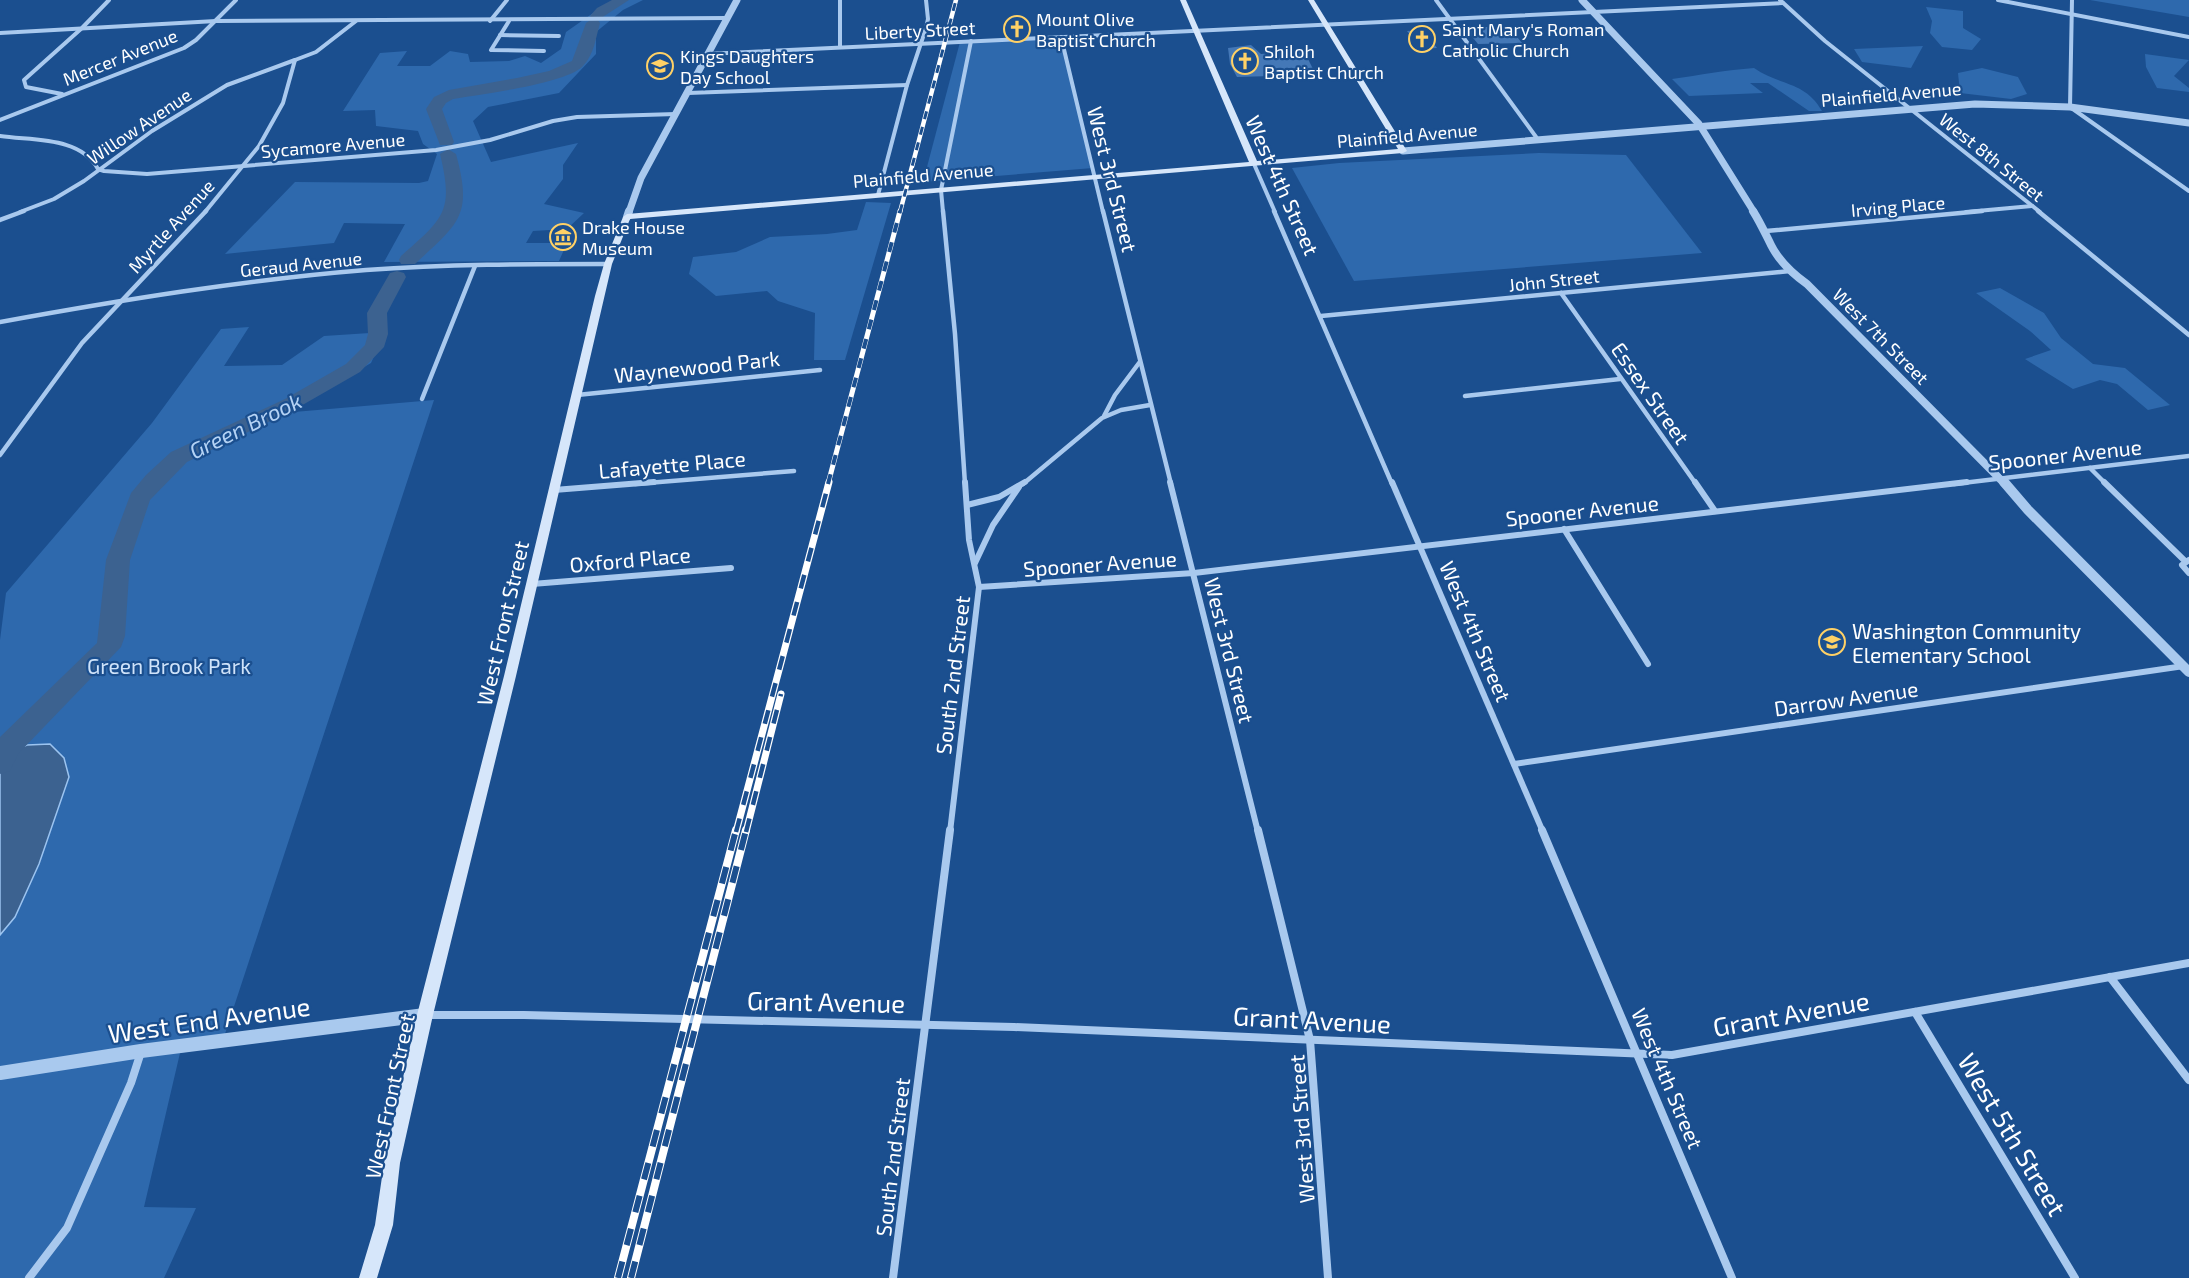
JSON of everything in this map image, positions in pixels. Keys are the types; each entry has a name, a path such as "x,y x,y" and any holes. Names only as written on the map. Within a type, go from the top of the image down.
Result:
{"main road":[{"name":"West 4th Street","path":"1183,0 1254,164"},
{"path":"1311,0 1403,151"},
{"name":"Plainfield Avenue","path":"627,217 1403,151"},
{"name":"West Front Street","path":"368,1278 384,1225 392,1163 425,1015 608,264 627,217"}],"street":[{"path":"64,94 34,90 26,87 24,81 82,28 108,0"},
{"name":"Mercer Avenue","path":"0,120 184,48 196,40 236,0"},
{"path":"490,21 507,0"},
{"name":"West Front Street","path":"627,217 642,178 688,93 706,54 737,0"},
{"path":"840,0 840,47"},
{"path":"878,195 907,85 928,19 926,0"},
{"path":"1436,0 1539,141"},
{"name":"West 7th Street","path":"1582,0 1701,127 1766,231 1771,246 1790,271 1807,284 2186,669"},
{"path":"1998,0 2189,37"},
{"path":"2072,0 2070,107 2189,191"},
{"name":"Liberty Street","path":"706,54 1782,1"},
{"name":"West 8th Street","path":"1782,1 1825,41 1909,109 1962,148 2189,335"},
{"path":"0,33 216,21 728,18"},
{"path":"295,60 316,52 356,21"},
{"path":"509,21 491,50 544,51"},
{"path":"500,35 559,36"},
{"name":"West 3rd Street","path":"1061,37 1139,363 1194,573 1310,1040 1328,1278"},
{"name":"South 2nd Street","path":"893,1278 976,627 979,588 969,540 954,323 941,190 971,41"},
{"name":"Myrtle Avenue","path":"0,455 82,342 207,210 259,146 276,118 295,60"},
{"name":"Willow Avenue","path":"0,220 54,199 84,181 152,131 227,85 295,60"},
{"path":"688,93 907,85"},
{"name":"Plainfield Avenue","path":"1403,151 1975,104 2070,107 2189,123"},
{"name":"Sycamore Avenue","path":"98,169 147,174 436,150 457,147 565,118 676,114"},
{"path":"0,136 72,146 93,158 98,169"},
{"name":"West 4th Street","path":"1254,164 1639,1054 1732,1278"},
{"name":"Irving Place","path":"1766,231 2032,206"},
{"name":"Geraud Avenue","path":"0,322 197,289 377,270 422,267 608,264"},
{"path":"422,399 475,266"},
{"name":"John Street","path":"1321,316 1790,271"},
{"name":"Essex Street","path":"1561,294 1715,511"},
{"path":"1104,416 1115,395 1139,363"},
{"name":"Waynewood Park","path":"577,395 820,370"},
{"path":"1465,396 1620,379"},
{"path":"967,505 993,500 1020,485 1104,416 1131,407 1150,405"},
{"name":"Spooner Avenue","path":"979,588 1194,573 1419,544 2189,456"},
{"path":"2090,468 2187,560 2182,565 2189,573"},
{"name":"Lafayette Place","path":"553,490 794,471"},
{"path":"974,564 993,525 1020,485"},
{"path":"1564,529 1648,664"},
{"name":"Oxford Place","path":"531,584 731,568"},
{"name":"Darrow Avenue","path":"1514,764 2186,669"},
{"name":"Grant Avenue","path":"425,1015 926,1024 1672,1055 2189,963"},
{"path":"2110,977 2189,1080"},
{"name":"West 5th Street","path":"1915,1012 2075,1278"},
{"name":"West End Avenue","path":"6,1072 141,1051 425,1015"},
{"path":"29,1278 67,1228 131,1083 141,1051"}],"green space":[{"path":"615,0 643,0 623,10 596,32 596,54 559,93 488,107 473,121 491,162 578,143 563,165 563,179 544,204 584,213 567,229 533,231 526,243 567,243 559,261 384,262 405,224 344,223 334,243 225,254 295,182 419,183 428,181 437,154 423,144 418,131 376,126 375,110 343,111 380,53 407,51 397,66 430,66 450,51 468,54 470,62 509,61 525,56 541,63 561,49 566,32"},
{"path":"2090,0 2189,0 2189,17"},
{"path":"1926,7 1963,11 1963,28 1981,39 1972,50 1942,47 1930,33 1932,21"},
{"path":"1060,38 1093,168 923,182 960,42"},
{"path":"1923,46 1911,68 1862,62 1854,49"},
{"path":"2145,54 2189,60 2174,76 2189,88 2189,92 2157,88 2146,67"},
{"path":"1754,68 1808,94 1822,111 1809,111 1768,83 1750,83 1763,93 1689,96 1672,79 1723,71"},
{"path":"1982,68 2018,77 2027,94 2011,99 1960,93 1958,73"},
{"path":"1539,153 1626,155 1702,253 1354,281 1292,168 1339,163"},
{"path":"866,202 891,203 845,360 814,360 815,313 778,301 767,291 716,296 689,274 693,257 736,252 770,237 857,230"},
{"path":"2000,288 2044,313 2061,338 2093,364 2125,368 2170,405 2148,410 2117,384 2100,380 2073,389 2025,359 2051,350 2030,331 1976,293"},
{"name":"Green Brook Park","path":"249,327 224,366 282,365 324,336 385,332 371,363 299,405 294,412 434,400 221,1046 180,1053 144,1207 196,1208 164,1278 0,1278 0,640 6,593 152,423 221,329"}],"shaded area":[{"path":"50,744 64,758 69,777 39,864 15,917 0,935 0,756 27,745"}],"building":[{"path":"1508,26 1522,43 1478,44 1465,28"},
{"name":"Saint Mary's Roman Catholic Church","path":"1423,30 1437,48 1422,49 1407,31"},
{"path":"1251,45 1261,54 1304,51 1316,75 1237,77 1230,64 1228,48"}],"waterway":[{"name":"Green Brook","path":"597,16 622,0"},
{"name":"Green Brook","path":"446,142 434,109 440,100 449,95 554,74 577,64 583,55 593,23"},
{"name":"Green Brook","path":"408,260 440,230 456,202 454,177 448,154"},
{"name":"Green Brook","path":"0,763 6,748 108,647 112,636 118,560 139,498 154,480 179,457 292,403 353,368 374,347 378,334 377,313 397,277"}],"railway":[{"path":"900,212 956,0"},
{"path":"828,484 900,211"},
{"path":"736,832 829,482"},
{"path":"746,832 781,694"},
{"path":"618,1278 736,830"},
{"path":"631,1278 746,830"}],"place":[{"name":"Mount Olive Baptist Church","path":"1017,29"},
{"name":"Saint Mary's Roman Catholic Church","path":"1422,39"},
{"name":"Shiloh Baptist Church","path":"1245,61"},
{"name":"Kings Daughters Day School","path":"660,66"},
{"name":"Drake House Museum","path":"563,237"},
{"name":"Washington Community Elementary School","path":"1832,642"}]}
